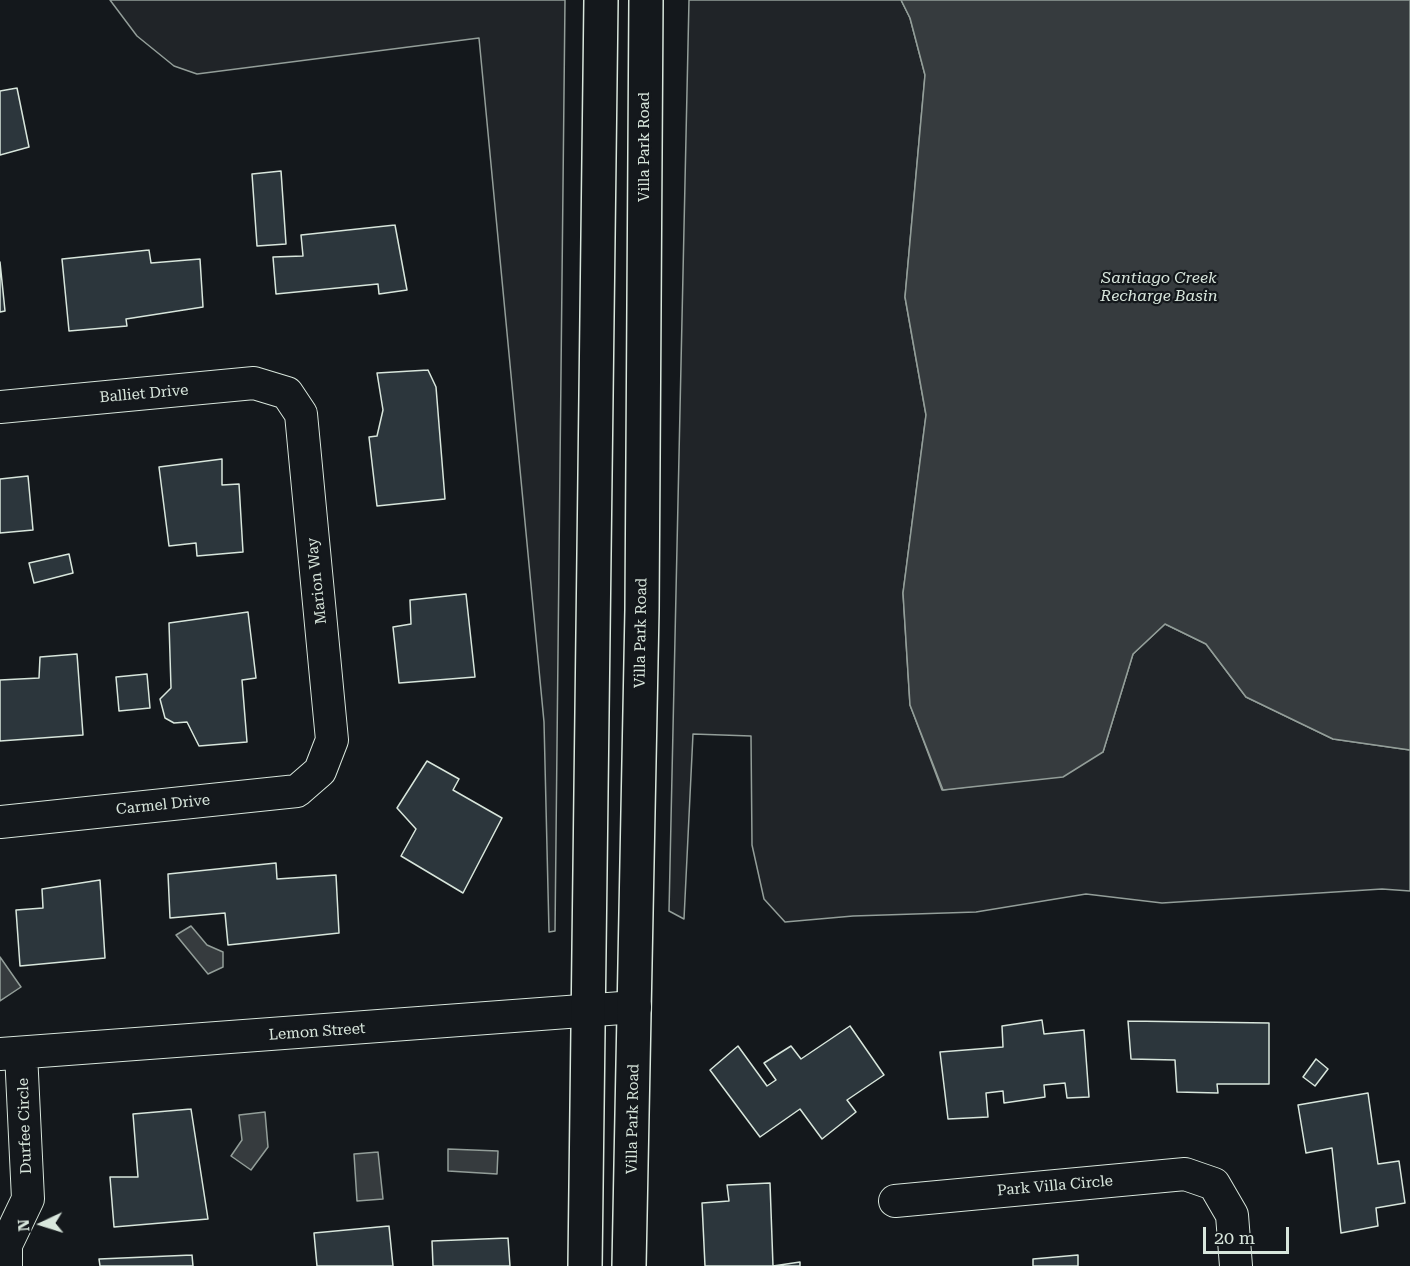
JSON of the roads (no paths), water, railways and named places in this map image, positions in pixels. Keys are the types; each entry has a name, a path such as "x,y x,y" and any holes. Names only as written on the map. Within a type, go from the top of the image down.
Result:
{"main road":[{"path":"585,1266 601,0"},
{"name":"Villa Park Road","path":"629,1266 642,610 646,0"}],"street":[{"name":"Balliet Drive","path":"0,407 254,383 287,393"},
{"name":"Marion Way","path":"287,393 301,414 332,740 320,771"},
{"name":"Carmel Drive","path":"0,822 297,790 320,771"},
{"name":"Lemon Street","path":"11,1054 635,1007"},
{"name":"Durfee Circle","path":"4,1247 28,1199 11,1054"},
{"name":"Park Villa Circle","path":"895,1201 1185,1174 1214,1184 1232,1215 1236,1266"}],"water":[{"name":"Santiago Creek Recharge Basin","path":"901,0 1410,0 1410,750 1333,739 1246,697 1206,644 1165,624 1133,654 1103,752 1063,777 943,790 910,705 903,593 926,415 905,297 925,75 910,18"},
{"path":"191,926 207,945 223,952 223,967 208,974 176,935"},
{"path":"0,957 21,987 0,1001"},
{"path":"265,1112 268,1147 251,1170 231,1156 242,1140 239,1115"},
{"path":"448,1149 498,1151 497,1174 448,1171"},
{"path":"378,1152 383,1199 357,1201 354,1154"}]}
